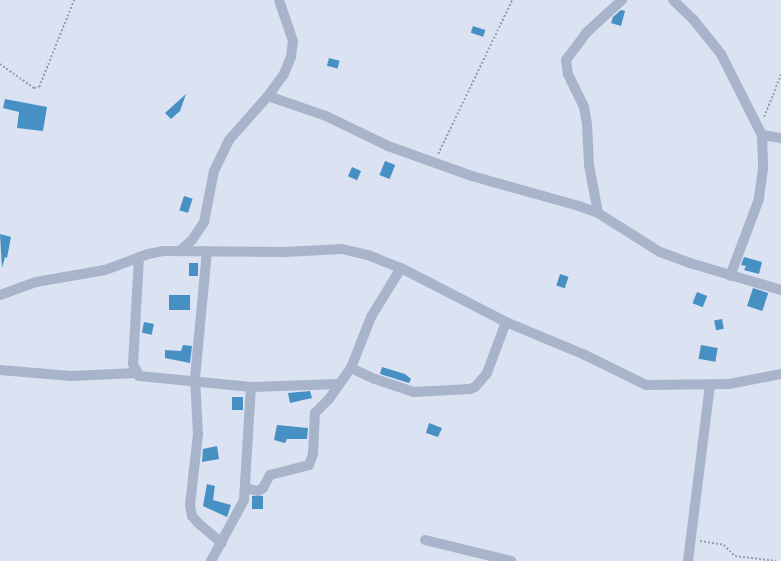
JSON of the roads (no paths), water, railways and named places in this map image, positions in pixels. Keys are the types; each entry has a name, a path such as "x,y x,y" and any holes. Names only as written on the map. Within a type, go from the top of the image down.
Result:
{"street":[{"path":"181,250 192,240 204,222 214,171 228,140 268,96 284,74 293,49 293,41 279,0"},
{"path":"598,213 588,165 586,118 584,107 568,74 566,60 586,33 622,0"},
{"path":"673,0 694,19 721,54 760,133 763,169 759,199 730,276"},
{"path":"268,96 326,116 388,146 435,161 489,182 598,213 660,252 730,276 781,290"},
{"path":"760,133 781,138"},
{"path":"0,295 36,282 105,270 139,257 181,250 285,252 342,249 368,256 401,268 506,322 585,355 646,385 710,385 746,381 781,374"},
{"path":"207,251 195,380 198,434 190,505 192,516 222,543"},
{"path":"136,373 133,364 139,257"},
{"path":"245,488 258,491 263,488 270,475 309,464 313,454 315,413 330,399 338,384 351,368 371,317 401,268"},
{"path":"351,368 375,380 414,392 470,389 475,387 487,373 506,322"},
{"path":"0,370 71,376 136,373 143,377 195,380 251,387 338,384"},
{"path":"688,561 692,541 710,385"},
{"path":"211,561 241,508 245,488 251,387"},
{"path":"425,540 511,561"}]}
